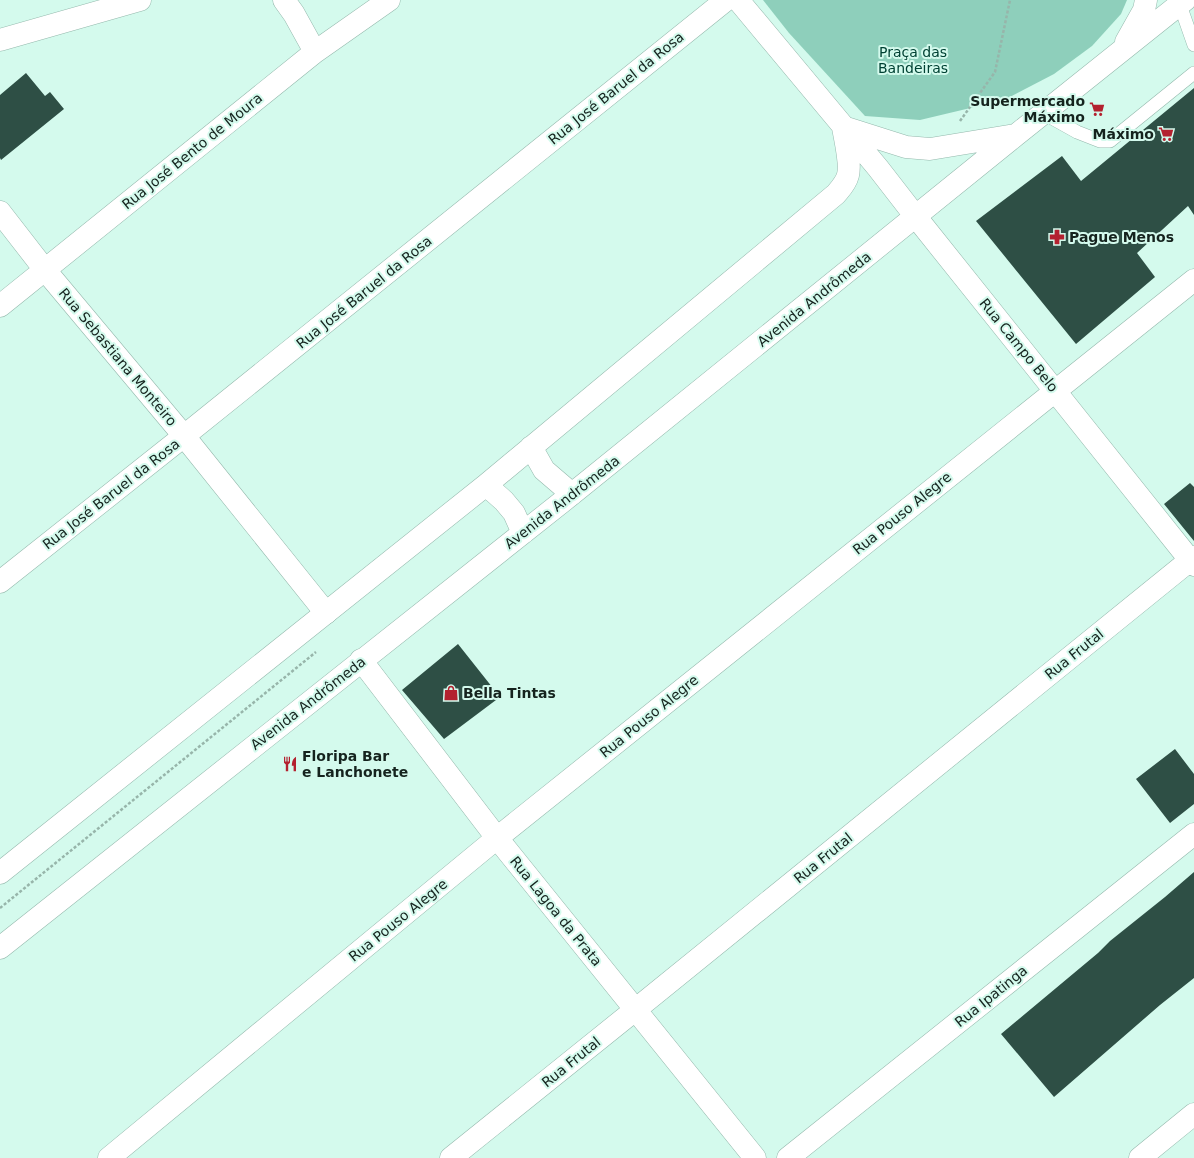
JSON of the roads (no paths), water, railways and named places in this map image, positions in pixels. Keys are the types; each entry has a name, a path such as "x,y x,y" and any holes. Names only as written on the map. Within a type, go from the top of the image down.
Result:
{"street":[{"path":"0,40 140,0"},
{"path":"284,0 294,14 315,52"},
{"name":"Rua José Bento de Moura","path":"0,306 315,52 388,0"},
{"name":"Rua José Baruel da Rosa","path":"0,582 726,0"},
{"name":"Rua Campo Belo","path":"738,0 878,168 1055,391 1193,560"},
{"path":"1120,52 1144,10 1146,0"},
{"name":"Avenida Andrômeda","path":"0,948 572,494 1182,2"},
{"path":"0,873 486,485 836,194 844,184 848,174 848,158 843,127 906,147 930,149 1016,135"},
{"name":"Rua Sebastiana Monteiro","path":"0,212 45,270 184,436 326,613"},
{"name":"Rua Pouso Alegre","path":"109,1158 498,838 1194,280"},
{"path":"531,447 544,470 572,494"},
{"path":"486,485 504,501 514,513 523,533"},
{"name":"Rua Frutal","path":"451,1158 1193,560"},
{"name":"Rua Lagoa da Prata","path":"361,660 498,838 755,1158"},
{"name":"Rua Ipatinga","path":"788,1158 1194,834"},
{"path":"1140,1158 1194,1114"}],"lane":[{"path":"1182,2 1194,45"},
{"path":"1044,113 1076,132 1100,141 1110,141 1194,73"}],"place":[{"name":"Supermercado Máximo","path":"1097,109"},
{"name":"Máximo","path":"1166,134"},
{"name":"Pague Menos","path":"1057,237"},
{"name":"Bella Tintas","path":"451,693"},
{"name":"Floripa Bar e Lanchonete","path":"290,764"}],"park label":[{"name":"Praça das Bandeiras","path":"913,60"}]}
